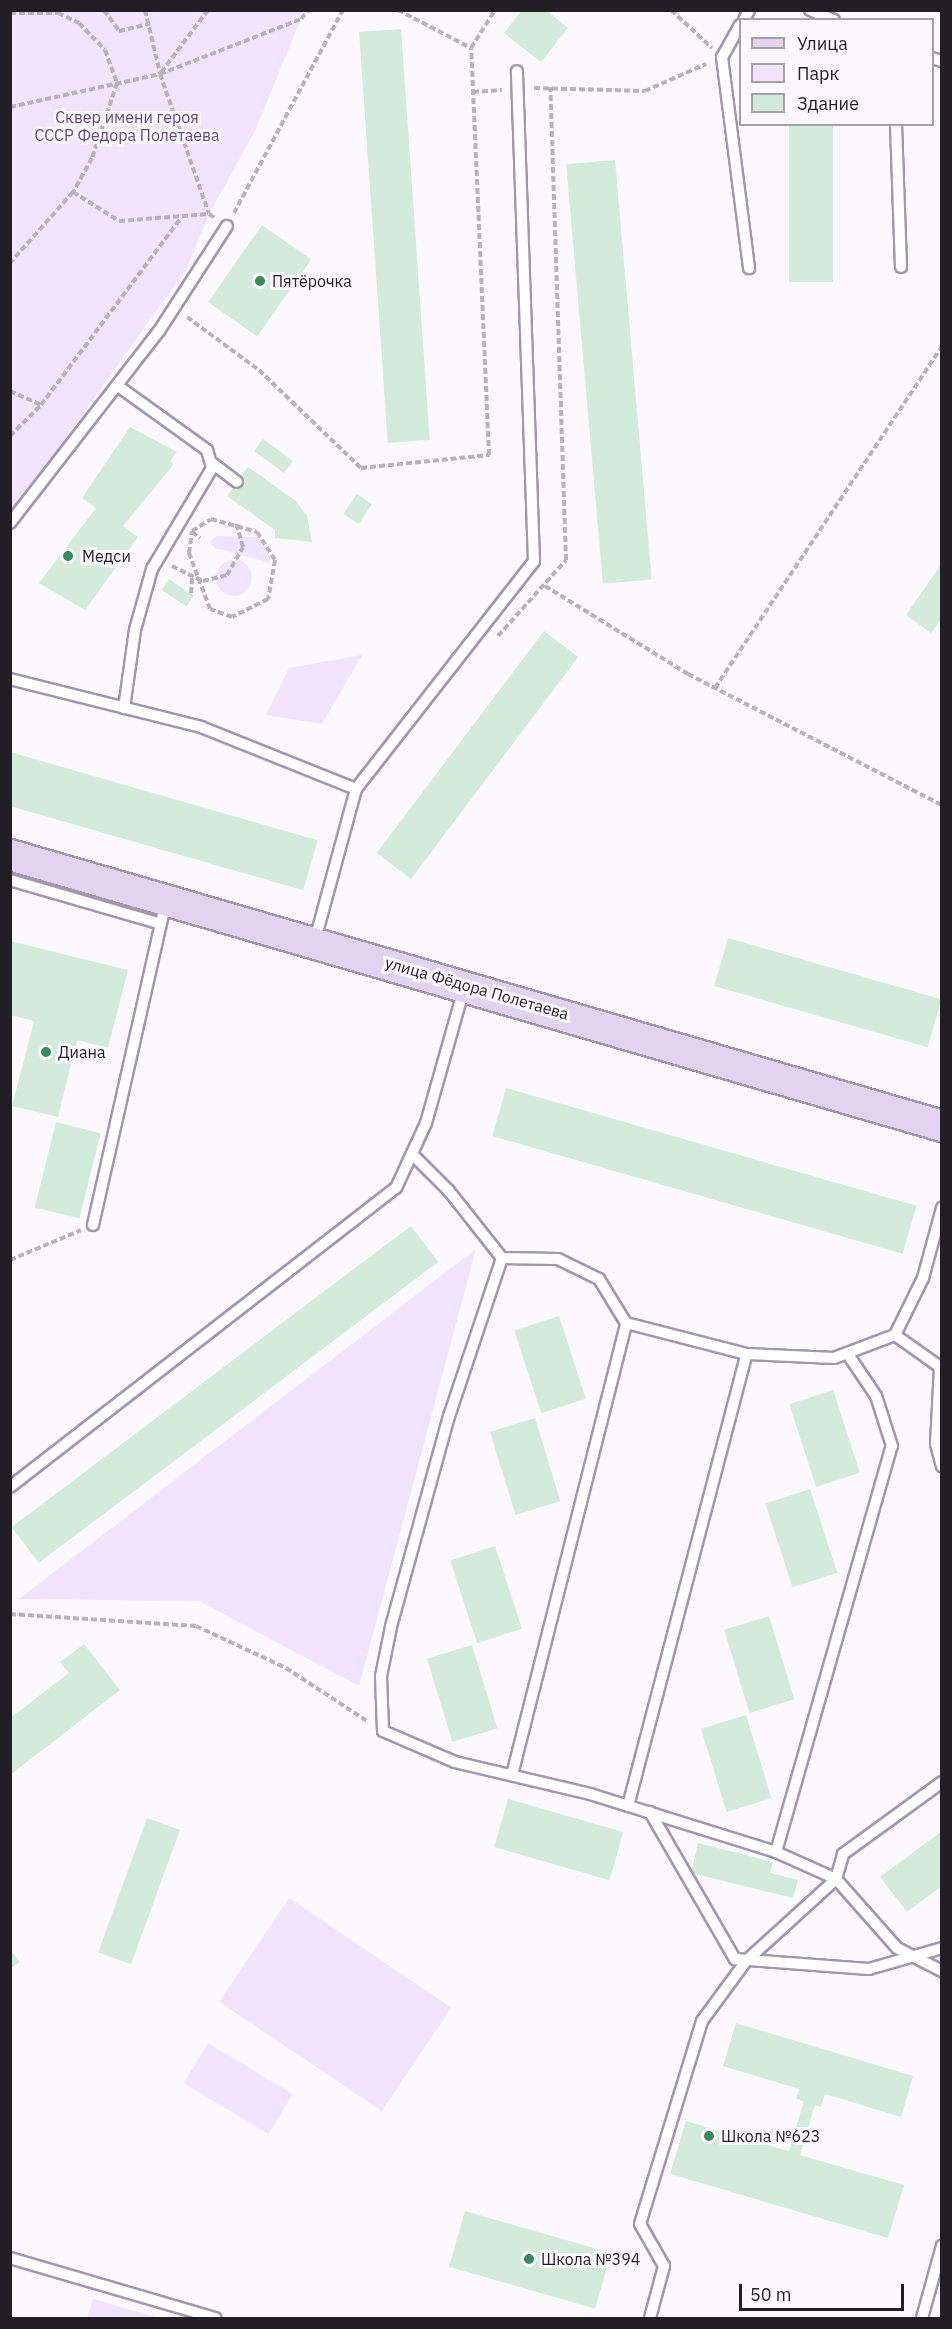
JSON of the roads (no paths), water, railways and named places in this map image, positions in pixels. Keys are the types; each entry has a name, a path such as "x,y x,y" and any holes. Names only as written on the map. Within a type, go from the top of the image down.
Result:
{"main road":[{"name":"улица Фёдора Полетаева","path":"10,855 164,911 315,940 942,1126"}],"lane":[{"path":"810,10 829,18"},
{"path":"739,28 722,57 749,268"},
{"path":"315,940 356,789 534,561 517,71"},
{"path":"896,126 901,267"},
{"path":"10,523 118,386 174,308 227,226"},
{"path":"118,386 207,450 212,463 237,482"},
{"path":"124,708 135,630 152,568 208,482 212,463"},
{"path":"10,679 201,727 356,789"},
{"path":"10,880 164,911 93,1226"},
{"path":"10,1487 361,1220 396,1188 426,1123 465,985"},
{"path":"412,1154 449,1191 502,1258"},
{"path":"502,1258 558,1259 599,1279 626,1323 747,1354 834,1358 895,1335 923,1278 942,1208"},
{"path":"502,1258 449,1416 391,1627 381,1676 383,1731 455,1762 650,1812 777,1852 836,1880 897,1948 942,1971"},
{"path":"512,1775 626,1323"},
{"path":"895,1335 940,1367 936,1444 942,1466"},
{"path":"777,1852 892,1446 876,1396 847,1353"},
{"path":"628,1806 747,1354"},
{"path":"650,2319 664,2266 640,2224 702,2021 746,1961 836,1880 843,1854 942,1782"},
{"path":"650,1812 735,1959 869,1969 942,1948"},
{"path":"922,2319 942,2246"},
{"path":"10,2258 215,2319"}],"place":[{"name":"Пятёрочка","path":"260,281"},
{"name":"Медси","path":"68,556"},
{"name":"Диана","path":"46,1052"},
{"name":"Школа №623","path":"709,2136"},
{"name":"Школа №394","path":"529,2259"}],"park label":[{"name":"Сквер имени героя СССР Федора Полетаева","path":"127,126"}]}
